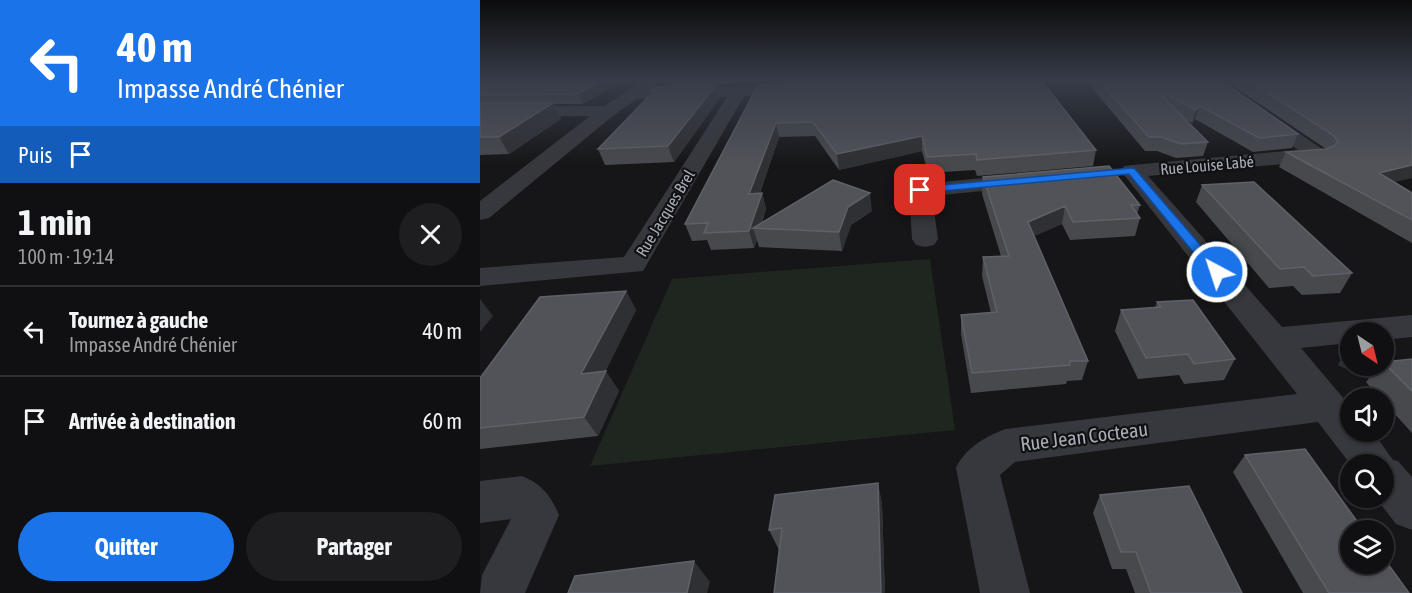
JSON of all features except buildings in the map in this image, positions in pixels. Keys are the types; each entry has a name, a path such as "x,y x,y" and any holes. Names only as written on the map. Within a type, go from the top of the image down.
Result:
{"street":[{"path":"480,213 612,109"},
{"name":"Rue Jacques Brel","path":"480,277 633,265 728,109"},
{"name":"Rue Louise Labé","path":"1251,109 1318,155 1120,172 1274,339 1366,454"},
{"path":"480,112 608,111"},
{"path":"925,239 920,190 1049,178"},
{"path":"1274,339 1412,326"},
{"name":"Rue Jean Cocteau","path":"1005,593 977,468 1006,446 1326,406"},
{"path":"1394,487 1412,509"},
{"path":"480,502 522,498 537,515 500,593"}],"shaded area":[{"path":"930,259 955,430 590,466 672,279"},
{"path":"1394,362 1403,370 1394,371"}],"route":[{"path":"920,190 1132,171 1217,272"}]}
